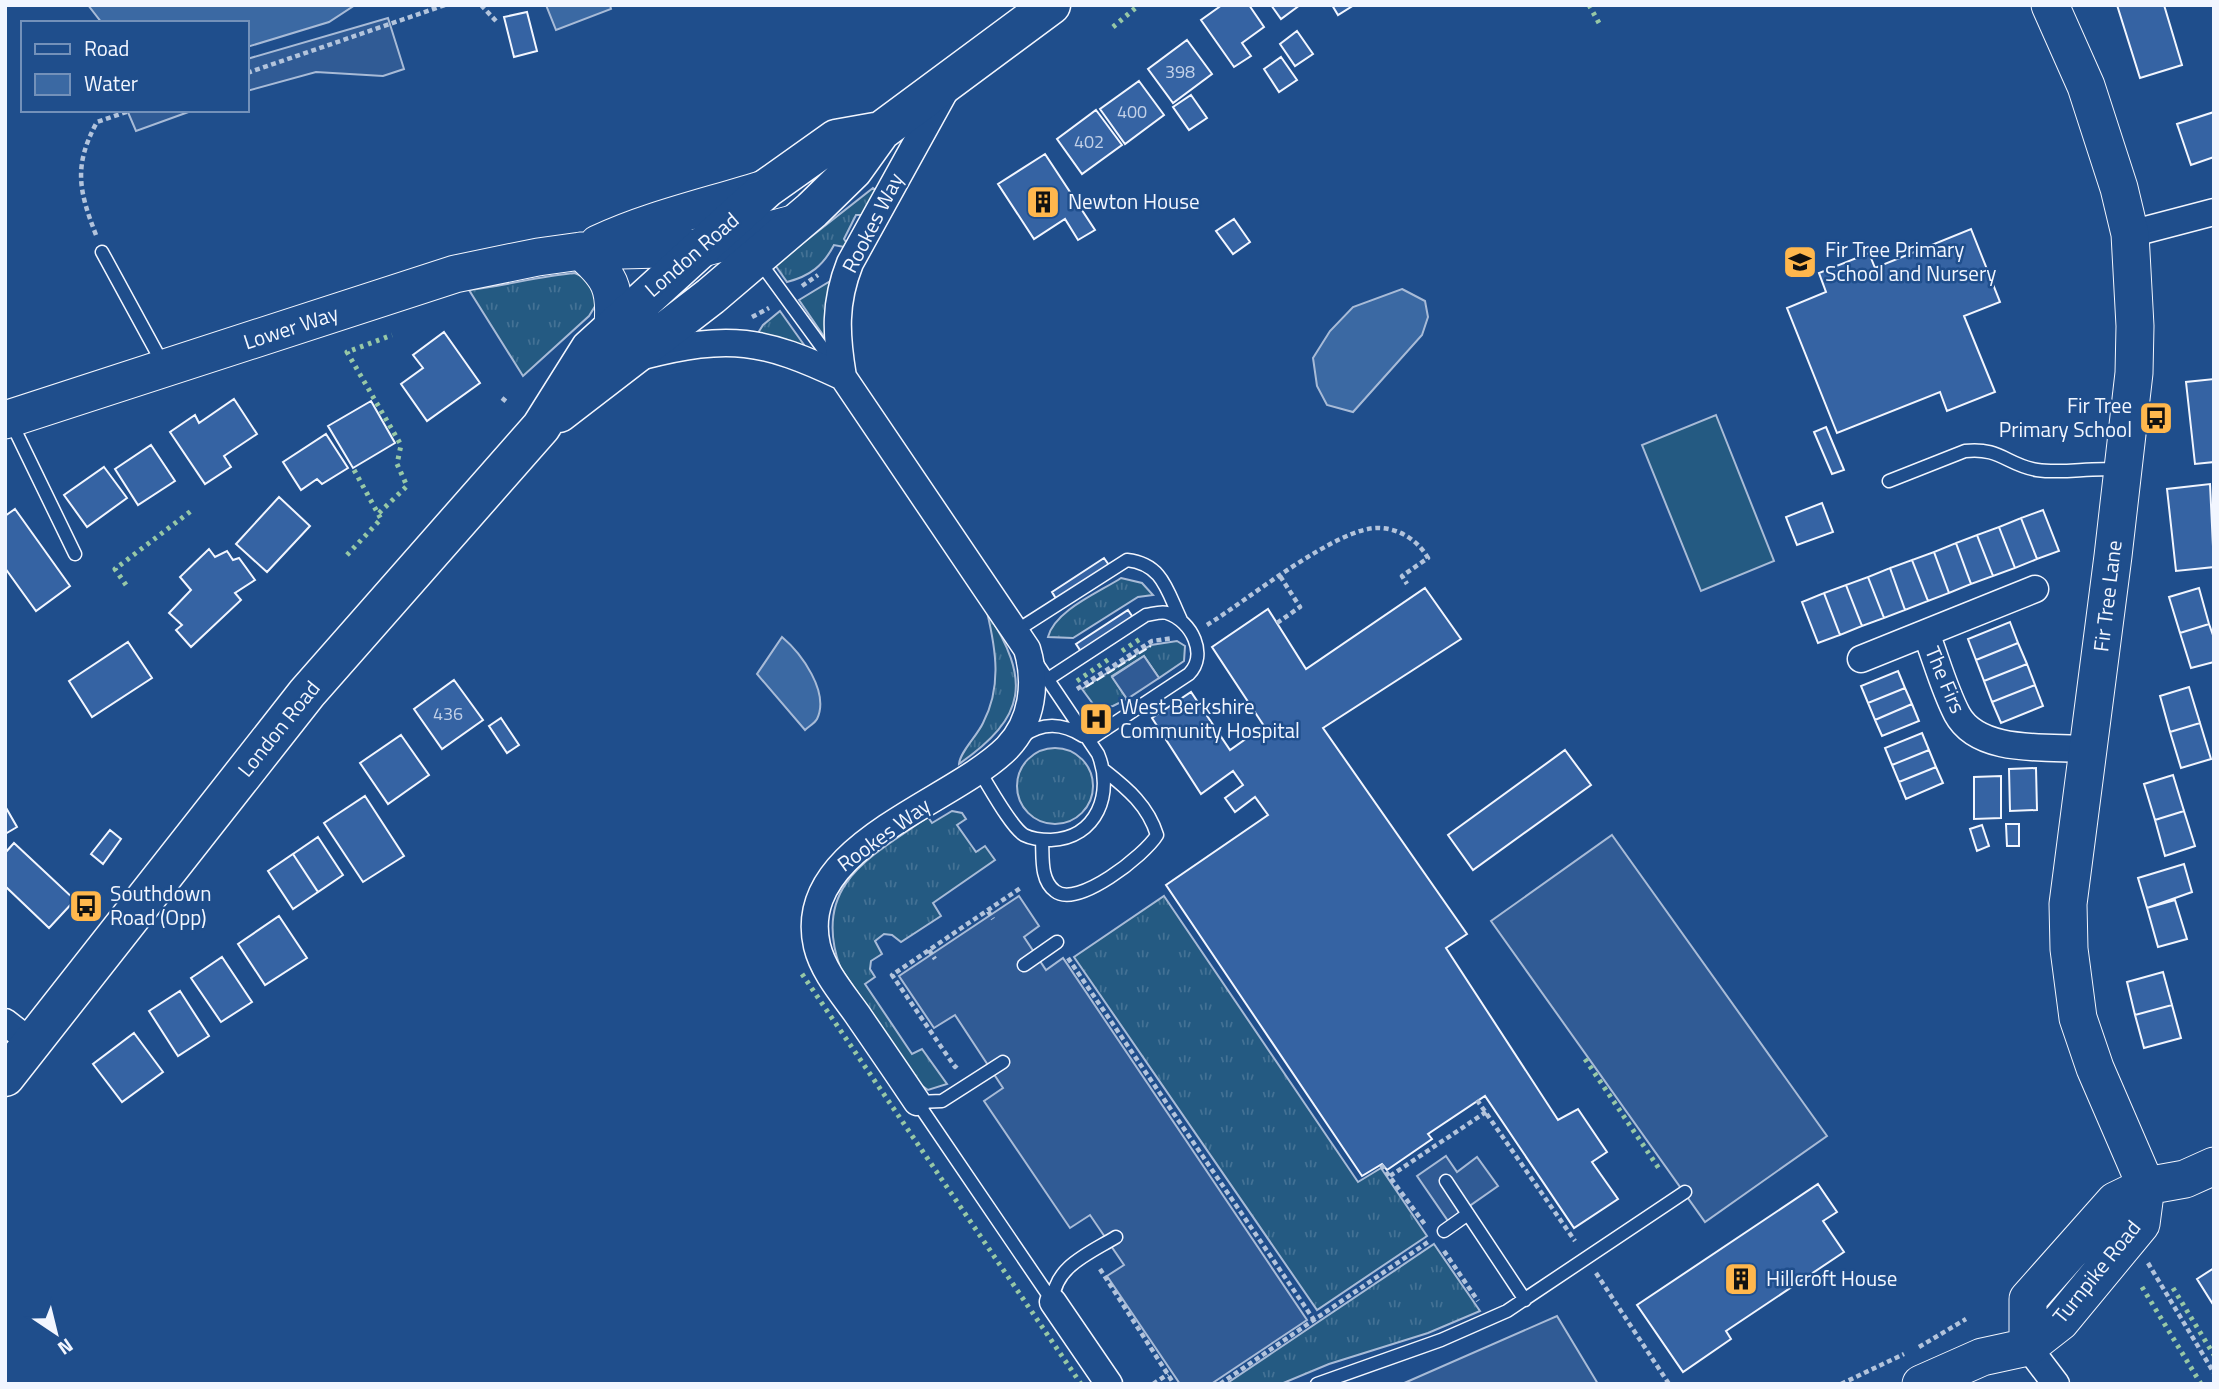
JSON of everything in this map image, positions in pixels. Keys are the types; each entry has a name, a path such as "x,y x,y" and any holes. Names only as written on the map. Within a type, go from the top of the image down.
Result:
{"main road":[{"name":"London Road","path":"5,1077 19,1032 307,693 541,427 590,349 613,325 702,248 793,224 812,210 853,170 881,131 1051,5"},
{"name":"London Road","path":"541,427 631,359 744,237 767,188 836,139 881,131"}],"street":[{"name":"Fir Tree Lane","path":"2050,5 2086,86 2103,133 2130,234 2135,337 2122,471 2067,904 2072,982 2078,1018 2095,1068 2146,1186"},
{"name":"Rookes Way","path":"917,1102 823,963 814,923 818,900 831,875 863,846 1007,747 1031,705 1033,669 1021,640 843,377 836,332 840,288 884,197 951,80"},
{"name":"Lower Way","path":"581,251 630,229 661,222 767,188"},
{"path":"2130,234 2214,212"},
{"name":"Lower Way","path":"7,419 166,370 455,274 581,251 702,248"},
{"path":"581,251 599,266 611,284 615,301 613,325"},
{"path":"631,359 693,343 726,341 799,356 843,377"},
{"name":"The Firs","path":"1861,659 2035,589"},
{"name":"The Firs","path":"1926,633 1958,716 1978,735 2009,744 2088,749"},
{"name":"Turnpike Road","path":"2028,1347 2028,1298 2115,1201 2146,1186 2185,1180 2214,1166"},
{"name":"Turnpike Road","path":"1921,1384 1982,1357 2028,1347 2060,1322 2141,1224 2146,1186"},
{"name":"Rookes Way","path":"1053,1302 1109,1384"},
{"path":"2028,1347 2056,1384"}],"lane":[{"name":"Rookes Way","path":"744,237 843,377"},
{"path":"102,252 166,370"},
{"path":"7,419 75,554"},
{"path":"1889,481 1965,451 1977,450 2001,454 2036,470 2096,467 2122,471"},
{"path":"978,768 1023,835 1042,840 1062,840 1078,833 1092,821 1102,806 1106,788 1105,771 1089,740 1021,640 1127,560 1145,562 1159,575 1181,620 1198,646 1197,666 1089,740"},
{"path":"1048,679 1146,615 1165,612 1181,620"},
{"path":"1007,747 1036,727 1049,725 1069,728 1089,740"},
{"path":"1042,840 1044,876 1055,891 1070,897 1090,890 1149,849 1157,835 1153,822 1133,793 1105,771"},
{"path":"1024,965 1057,942"},
{"path":"917,1102 942,1101 1003,1062"},
{"name":"Rookes Way","path":"917,1102 1053,1302"},
{"path":"1446,1181 1525,1300"},
{"path":"1317,1384 1441,1340 1491,1319 1525,1300 1685,1192"},
{"path":"1439,1234 1468,1214"},
{"path":"1053,1302 1053,1287 1059,1275 1116,1237"}],"path":[{"path":"248,73 445,5"},
{"path":"481,5 496,21"},
{"path":"102,252 80,195 80,169 87,140 97,122 126,112"},
{"path":"746,319 775,304"},
{"path":"502,398 508,403"},
{"path":"1202,628 1280,576 1347,537 1379,528 1409,537 1428,558 1402,576 1407,584"},
{"path":"1277,623 1300,607 1280,576"},
{"path":"1077,690 1152,641 1177,637"},
{"path":"963,1061 955,1066 892,975 1021,887"},
{"path":"988,911 993,919"},
{"path":"929,950 935,959"},
{"path":"1066,956 1314,1320"},
{"path":"1477,1101 1581,1251"},
{"path":"1390,1177 1486,1112"},
{"path":"1220,1384 1439,1234"},
{"path":"2132,1235 2214,1373"},
{"path":"1107,1264 1098,1270 1174,1384"},
{"path":"1593,1268 1669,1384"},
{"path":"1841,1384 1920,1346 1966,1319"},
{"path":"1153,1384 1168,1374"}],"green space":[{"path":"873,188 878,191 866,215 856,215 844,239 850,248 834,245 815,269 787,282 775,265"},
{"path":"575,273 585,278 597,303 589,316 523,376 469,290"},
{"path":"837,277 827,333 825,338 799,300"},
{"path":"780,311 807,349 756,336 763,325"},
{"path":"1716,415 1774,561 1701,591 1642,445"},
{"path":"1121,578 1142,583 1153,595 1138,597 1073,638 1048,637 1059,618"},
{"path":"987,612 1011,658 1015,696 1009,713 998,730 982,747 959,764 962,754 983,723 993,696 995,654"},
{"path":"1177,641 1185,646 1184,661 1159,678 1144,656 1112,676 1127,699 1113,706 1096,708 1082,689 1151,645"},
{"path":"1055,748 1069,751 1082,759 1090,772 1093,786 1090,800 1082,813 1069,821 1055,824 1041,821 1028,813 1020,800 1017,786 1020,772 1028,759 1041,751"},
{"path":"952,811 962,813 966,819 957,825 976,852 985,846 995,860 933,903 941,916 901,942 892,935 884,934 875,941 882,954 871,961 870,969 875,977 865,984 912,1054 922,1049 947,1084 928,1090 921,1085 840,967 833,939 833,915 840,894 851,876 867,860 928,817 932,823"},
{"path":"1164,896 1358,1182 1381,1168 1427,1236 1317,1310 1074,957"},
{"path":"1434,1244 1480,1311 1428,1333 1329,1364 1281,1384 1226,1384"}],"shaded area":[{"path":"388,18 404,69 383,76 316,72 248,91 248,59"},
{"path":"128,112 188,112 136,131"},
{"path":"1144,656 1159,678 1127,699 1112,677"},
{"path":"1612,835 1827,1136 1705,1222 1491,921"},
{"path":"1019,896 1039,926 1024,937 1046,970 1063,958 1307,1320 1211,1384 1180,1384 1107,1276 1124,1265 1090,1215 1070,1228 984,1101 1003,1088 955,1015 934,1028 899,976"},
{"path":"1446,1156 1457,1172 1477,1157 1498,1186 1448,1221 1417,1176"},
{"path":"1557,1316 1598,1384 1402,1384"}],"water":[{"path":"88,5 355,5 329,22 248,47 248,21 100,21"},
{"path":"546,5 610,5 611,9 556,30"},
{"path":"1402,289 1425,301 1428,317 1422,335 1353,412 1327,405 1317,386 1313,358 1330,331 1353,307"},
{"path":"782,637 812,674 820,697 817,719 805,730 757,674"}],"building":[{"path":"1222,5 1249,5 1264,27 1242,43 1251,56 1234,67 1201,20"},
{"path":"1271,5 1300,5 1281,19"},
{"path":"1332,5 1354,5 1338,15"},
{"path":"2117,5 2164,5 2182,65 2140,78"},
{"path":"527,12 537,51 514,57 504,17"},
{"path":"1297,31 1313,54 1295,66 1280,44"},
{"path":"1187,40 1212,74 1173,103 1148,69"},
{"path":"1281,57 1297,80 1279,92 1264,69"},
{"path":"1139,81 1164,115 1125,144 1100,109"},
{"path":"1191,95 1207,118 1189,130 1173,107"},
{"path":"1096,110 1122,145 1082,174 1057,139"},
{"path":"2214,112 2214,157 2191,165 2177,124"},
{"name":"Newton House","path":"1045,154 1095,230 1078,240 1065,219 1034,239 998,184"},
{"path":"1234,219 1250,242 1233,254 1216,231"},
{"path":"1971,229 2000,302 1964,316 1995,392 1947,411 1940,392 1837,433 1787,308 1826,292 1819,273 1869,253 1875,268"},
{"path":"444,332 480,383 427,421 401,384 423,368 413,355"},
{"path":"2214,379 2214,462 2195,464 2186,382"},
{"path":"234,399 257,434 224,456 231,467 205,484 170,432 195,415 199,423"},
{"path":"371,401 395,443 353,468 328,426"},
{"path":"1826,427 1844,470 1832,474 1814,432"},
{"path":"326,434 348,468 322,484 317,479 301,490 283,462"},
{"path":"151,445 175,481 138,505 115,469"},
{"path":"104,467 127,498 87,527 64,495"},
{"path":"2210,484 2214,567 2176,571 2167,489"},
{"path":"279,497 310,526 267,572 236,544"},
{"path":"1822,503 1833,532 1797,545 1786,517"},
{"path":"15,509 70,586 36,611 5,568 5,516"},
{"path":"2043,510 2059,551 2037,559 2021,518"},
{"path":"2021,518 2037,559 2015,568 1999,527"},
{"path":"1999,527 2015,568 1993,576 1977,535"},
{"path":"1977,535 1993,576 1971,584 1956,543"},
{"path":"1956,543 1971,584 1949,593 1934,552"},
{"path":"209,549 215,557 227,551 233,560 239,558 255,580 235,593 241,600 191,647 176,630 182,625 169,613 191,590 180,577"},
{"path":"1934,552 1949,593 1928,601 1912,560"},
{"path":"1104,558 1111,568 1058,602 1052,592"},
{"path":"1912,560 1928,601 1905,610 1890,568"},
{"path":"1890,568 1905,610 1884,618 1868,577"},
{"path":"1868,577 1884,618 1862,626 1846,585"},
{"path":"1846,585 1862,626 1840,635 1824,593"},
{"path":"1425,588 1461,639 1323,728 1467,934 1446,948 1558,1120 1578,1109 1607,1152 1592,1162 1618,1199 1574,1228 1485,1096 1428,1134 1432,1139 1387,1170 1382,1164 1362,1176 1166,885 1268,815 1255,797 1235,812 1225,798 1243,785 1233,771 1201,794 1152,718 1191,692 1230,750 1264,726 1212,647 1268,609 1306,669"},
{"path":"2199,588 2209,624 2180,633 2169,597"},
{"path":"1824,593 1840,635 1818,643 1802,602"},
{"path":"1128,610 1134,619 1082,653 1076,644"},
{"path":"2010,622 2018,643 1976,660 1968,639"},
{"path":"2209,624 2214,638 2214,662 2191,668 2180,633"},
{"path":"128,642 152,678 92,717 69,681"},
{"path":"2018,643 2027,664 1984,681 1976,660"},
{"path":"2027,664 2035,685 1992,702 1984,681"},
{"path":"1898,671 1905,688 1868,703 1861,686"},
{"path":"454,680 483,720 442,749 414,709"},
{"path":"2035,685 2043,706 2001,723 1992,702"},
{"path":"2189,687 2200,723 2170,732 2160,696"},
{"path":"1905,688 1912,704 1875,720 1868,703"},
{"path":"1912,704 1919,721 1882,736 1875,720"},
{"path":"501,718 519,745 507,753 489,726"},
{"path":"2200,723 2211,759 2181,768 2170,732"},
{"path":"1922,733 1929,750 1892,765 1885,748"},
{"path":"401,735 429,775 388,804 360,763"},
{"path":"1565,750 1591,785 1473,870 1448,835"},
{"path":"1929,750 1936,767 1899,782 1892,765"},
{"path":"1936,767 1943,783 1906,799 1899,782"},
{"path":"2036,768 2037,810 2010,811 2009,769"},
{"path":"2173,775 2184,811 2155,820 2144,784"},
{"path":"2001,776 2001,818 1974,819 1974,777"},
{"path":"365,796 404,856 363,882 324,823"},
{"path":"5,806 17,827 5,834"},
{"path":"2184,811 2195,846 2165,856 2155,820"},
{"path":"2006,824 2019,824 2019,846 2007,846"},
{"path":"1982,825 1989,846 1977,851 1970,829"},
{"path":"110,830 121,839 103,864 91,854"},
{"path":"318,837 343,875 318,892 293,854"},
{"path":"14,843 75,900 49,928 5,886 5,853"},
{"path":"293,854 318,892 293,909 268,871"},
{"path":"2184,864 2192,892 2147,908 2138,878"},
{"path":"2175,900 2187,939 2158,947 2147,908"},
{"path":"279,916 307,958 265,985 238,944"},
{"path":"222,957 252,1002 221,1022 191,978"},
{"path":"2163,972 2172,1005 2135,1015 2127,982"},
{"path":"180,991 209,1036 178,1056 149,1011"},
{"path":"2172,1005 2181,1038 2144,1048 2135,1015"},
{"path":"134,1033 163,1072 122,1102 93,1064"},
{"name":"Hillcroft House","path":"1818,1184 1837,1212 1823,1221 1844,1252 1726,1331 1731,1339 1683,1372 1637,1305"},
{"path":"2214,1268 2214,1306 2197,1279"}],"hedge":[{"path":"1113,27 1139,5"},
{"path":"1589,5 1599,23"},
{"path":"379,513 407,486 397,464 401,445 347,352 392,335"},
{"path":"347,555 381,519 353,468"},
{"path":"126,585 115,569 191,511"},
{"path":"1122,651 1143,637"},
{"path":"1077,681 1109,659"},
{"path":"802,974 1081,1384"},
{"path":"1585,1059 1660,1170"},
{"path":"2142,1287 2201,1384"},
{"path":"2173,1288 2214,1355"}],"fence":[{"path":"1086,687 1151,646"}],"place":[{"name":"Newton House","path":"1043,202"},
{"name":"Fir Tree Primary School and Nursery","path":"1800,262"},
{"name":"Fir Tree Primary School","path":"2156,418"},
{"name":"West Berkshire Community Hospital","path":"1096,719"},
{"name":"Southdown Road (Opp)","path":"86,906"},
{"name":"Hillcroft House","path":"1741,1279"}]}
